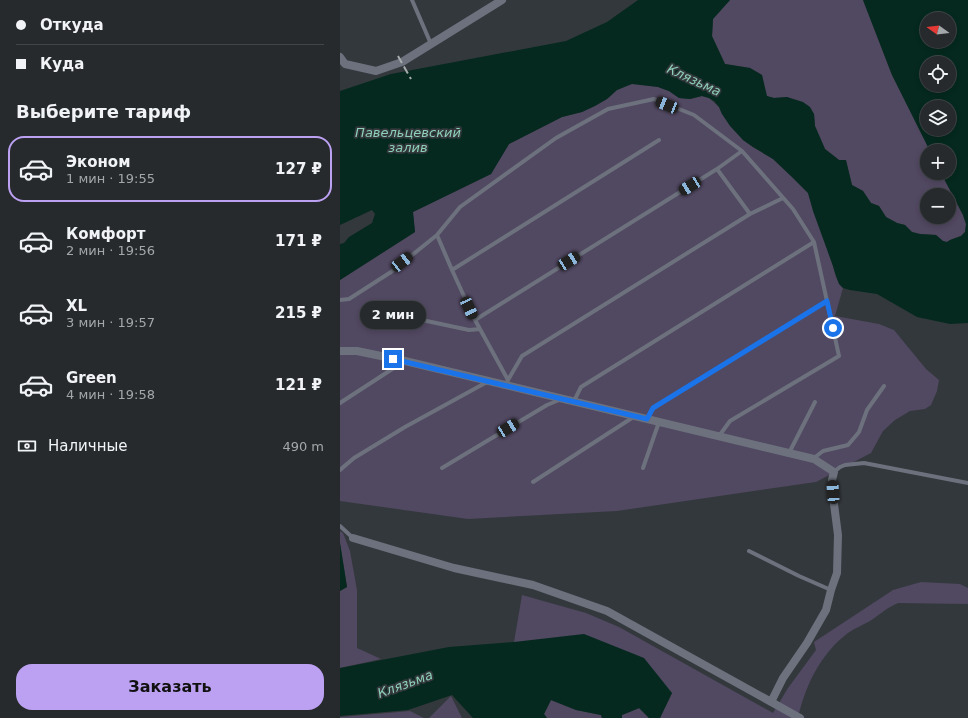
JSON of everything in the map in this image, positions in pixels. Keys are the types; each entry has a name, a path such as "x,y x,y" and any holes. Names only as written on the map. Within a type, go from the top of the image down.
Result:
{"street":[{"path":"340,57 345,64 376,71 402,62 502,0"},
{"path":"340,351 357,352 405,361 489,381 507,382 562,398 814,459 834,472 832,480 838,535 837,573 826,610 808,643 783,678 771,702"},
{"path":"353,538 454,568 533,585 607,611 800,718"}],"lane":[{"path":"412,0 432,44"},
{"path":"340,300 349,299 391,272 437,234 460,207 556,138 608,109 654,99 694,116 742,151 793,209 814,242 839,356 730,421 719,436"},
{"path":"452,270 660,140"},
{"path":"475,320 717,169 742,151"},
{"path":"717,169 750,214"},
{"path":"507,382 522,356 750,214 783,198"},
{"path":"437,234 475,320 507,382"},
{"path":"574,401 581,387 814,242"},
{"path":"647,419 653,408 827,301"},
{"path":"422,320 469,330 480,330"},
{"path":"340,403 405,361"},
{"path":"340,470 354,458 405,427 489,381"},
{"path":"814,459 823,451 848,446 859,432 867,410 884,386"},
{"path":"442,468 547,405 562,398"},
{"path":"789,453 815,402"},
{"path":"533,482 635,416"},
{"path":"643,468 659,422"},
{"path":"834,472 845,465 864,463 968,483"},
{"path":"340,526 353,538"},
{"path":"749,551 831,590"}],"shaded area":[{"path":"730,0 863,0 892,75 920,131 920,136 922,136 926,144 920,144 920,180 945,180 949,188 920,188 920,224 956,224 956,202 966,224 965,232 961,236 947,242 943,241 936,235 912,232 905,225 897,223 886,217 879,206 871,203 863,191 852,185 846,161 839,160 825,149 815,126 814,114 787,97 774,98 766,96 762,75 750,68 725,64 712,37 713,19"},
{"path":"632,83 658,87 669,91 679,98 690,99 702,96 709,98 719,107 722,114 743,140 773,159 808,193 836,278 843,288 835,316 879,324 894,330 926,369 939,380 937,391 931,405 925,409 910,411 895,420 883,431 871,453 816,482 617,511 468,519 340,501 340,280 415,232 413,212 491,174 509,144 562,117 582,112 607,99 617,90"},
{"path":"340,531 343,533 350,551 357,590 357,648 381,659 340,668 340,591 347,587 340,543"},
{"path":"921,582 960,584 968,588 968,604 898,603 848,633 838,641 822,660 805,694 798,718 660,718 672,693 514,642 522,595 586,613 619,627 773,713 788,688 816,650 814,642 893,590"},
{"path":"451,696 462,718 429,718"},
{"path":"551,700 576,710 601,715 602,718 547,718 544,714"},
{"path":"640,708 649,718 622,718 622,715"},
{"path":"410,711 424,718 340,718 340,717"}],"water":[{"name":"Павельцевский залив","path":"638,0 730,0 713,19 712,36 725,64 750,68 762,75 767,96 774,98 787,97 803,102 810,107 814,114 815,126 825,149 839,160 846,160 852,185 863,191 871,203 879,206 886,217 897,223 905,225 912,232 936,235 943,241 947,242 961,236 965,232 966,224 956,202 956,188 949,188 945,180 956,180 956,144 926,144 922,136 956,136 956,100 920,100 920,131 892,75 863,0 968,0 968,323 950,324 917,317 877,294 843,288 839,284 836,276 808,193 773,159 743,140 730,126 714,101 702,96 690,99 679,98 669,91 658,87 632,84 617,90 607,99 595,106 582,112 562,117 509,144 491,174 413,212 415,232 340,280 340,244 344,243 349,237 372,223 375,214 372,210 340,225 340,91 391,74 566,41 607,22"},
{"path":"340,543 347,587 340,591"},
{"name":"Клязьма","path":"584,634 644,658 672,693 660,718 649,718 639,708 622,715 622,718 602,718 601,715 576,710 551,700 544,714 547,718 473,718 452,695 408,710 340,716 340,668 449,647 514,642"}],"railway":[{"path":"398,56 411,79"}],"route":[{"path":"393,359 647,419 653,408 827,301 833,328"}]}
